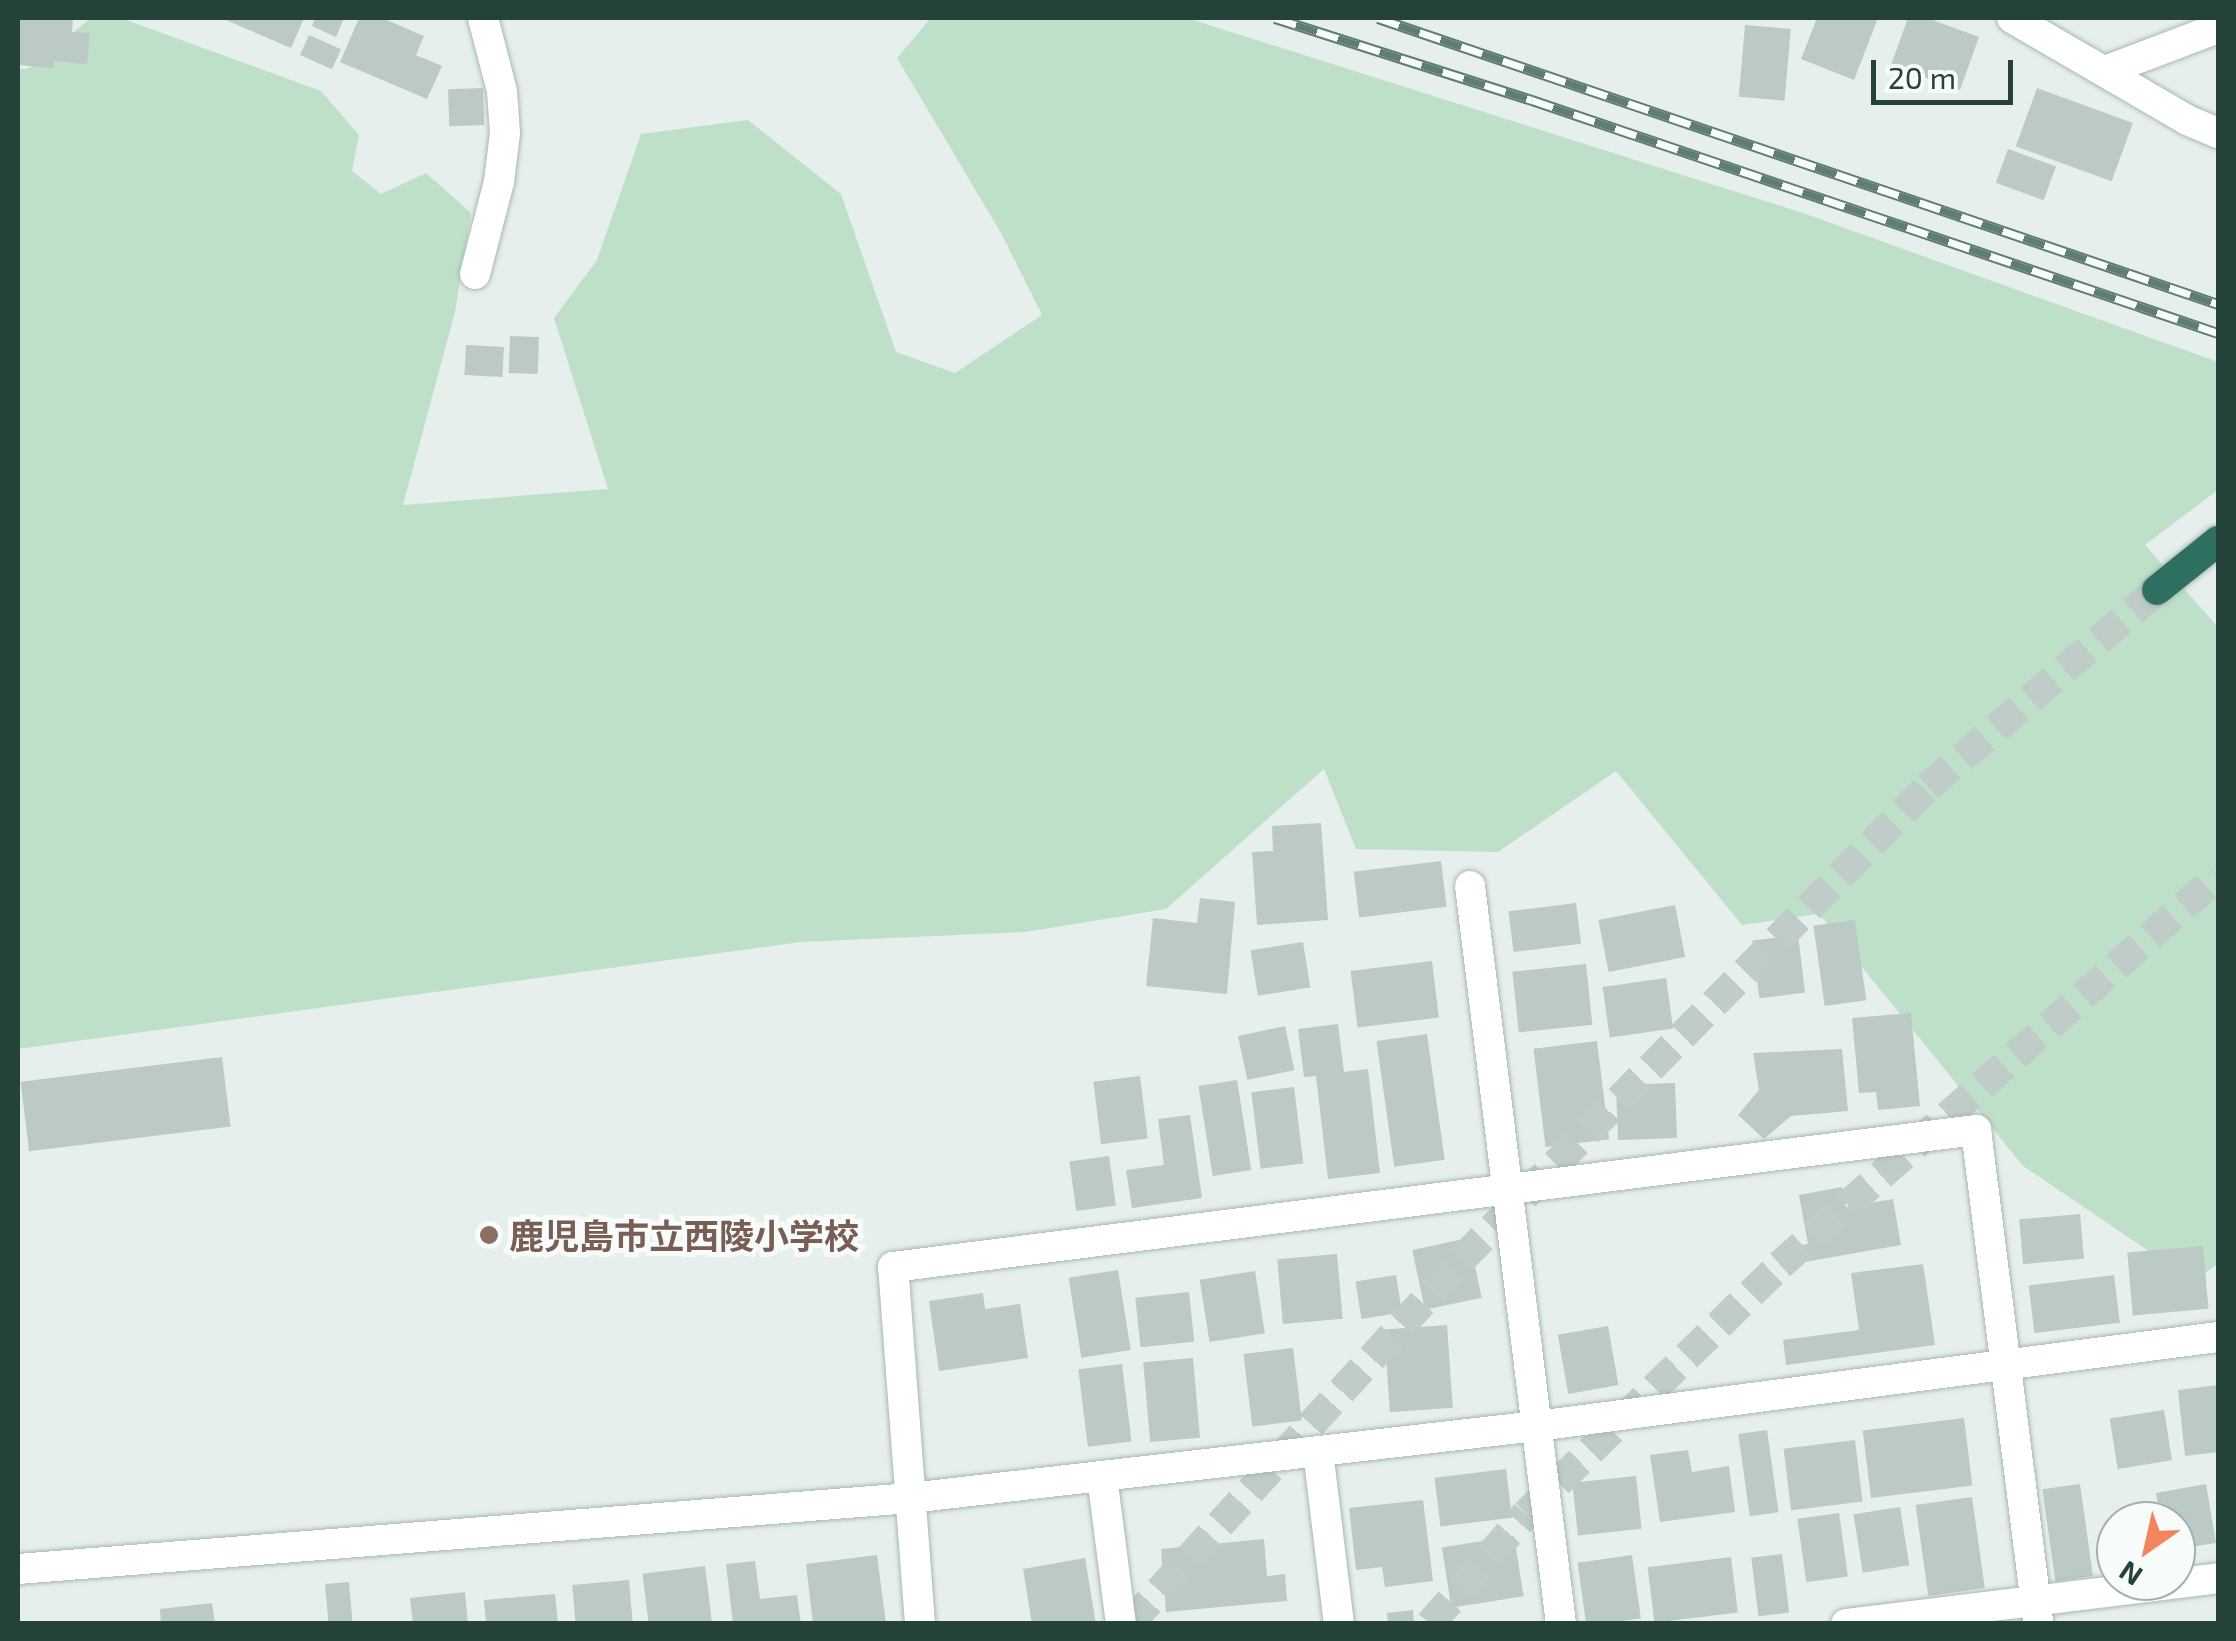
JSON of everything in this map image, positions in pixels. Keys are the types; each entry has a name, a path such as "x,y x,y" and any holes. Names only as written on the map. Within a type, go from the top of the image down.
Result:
{"highway":[{"path":"2156,590 2218,541"}],"street":[{"path":"475,274 499,182 505,133 502,91 482,18"},
{"path":"2012,18 2187,120 2218,132"},
{"path":"2105,71 2218,28"},
{"path":"1470,886 1561,1624"},
{"path":"920,1624 893,1266 1976,1130 2036,1612"},
{"path":"18,1570 910,1498 1537,1426 2218,1337"},
{"path":"1318,1451 1339,1624"},
{"path":"1102,1476 1121,1624"},
{"path":"1846,1624 2036,1612 2218,1578"}],"green space":[{"path":"91,18 121,18 321,91 359,135 352,171 381,194 426,173 471,213 455,312 403,505 608,489 554,318 597,260 641,134 748,120 841,194 896,352 955,373 1042,315 1001,233 897,58 931,18 1187,18 1803,213 2218,362 2218,490 2145,545 2218,627 2218,1264 2193,1281 2023,1166 1819,914 1742,925 1616,771 1498,852 1356,849 1324,769 1166,909 1025,932 801,942 18,1049 18,70 29,68"}],"building":[{"path":"20,18 73,18 72,32 90,33 87,64 54,61 53,68 18,65"},
{"path":"221,18 304,18 291,48"},
{"path":"315,18 344,18 336,37 312,26"},
{"path":"359,18 382,18 424,36 416,55 442,66 427,99 340,62"},
{"path":"1817,18 1878,18 1854,80 1801,59"},
{"path":"1908,18 1927,18 1979,37 1960,90 1891,65"},
{"path":"1745,25 1791,29 1785,101 1739,97"},
{"path":"309,35 341,49 332,69 300,55"},
{"path":"483,88 484,125 449,126 448,89"},
{"path":"2037,88 2133,123 2112,181 2016,146"},
{"path":"2008,149 2056,166 2044,200 1996,183"},
{"path":"510,336 539,337 538,374 509,373"},
{"path":"466,345 504,347 502,377 464,375"},
{"path":"1321,823 1328,920 1257,925 1252,852 1273,851 1272,826"},
{"path":"1441,861 1447,907 1359,917 1354,872"},
{"path":"1200,898 1235,902 1227,994 1146,986 1153,918 1197,923"},
{"path":"1576,903 1581,944 1514,952 1509,911"},
{"path":"1675,905 1685,957 1609,972 1598,920"},
{"path":"1855,920 1866,1000 1825,1006 1813,926"},
{"path":"1798,935 1805,993 1759,998 1752,941"},
{"path":"1303,942 1310,987 1258,996 1251,950"},
{"path":"1432,961 1439,1018 1358,1028 1351,971"},
{"path":"1586,964 1592,1025 1519,1032 1512,972"},
{"path":"1666,978 1673,1029 1610,1037 1603,987"},
{"path":"1911,1013 1920,1106 1878,1110 1876,1092 1859,1093 1852,1018"},
{"path":"1338,1024 1344,1072 1368,1069 1380,1173 1328,1179 1316,1076 1304,1077 1298,1029"},
{"path":"1285,1026 1294,1070 1247,1080 1238,1036"},
{"path":"1427,1034 1445,1160 1394,1167 1376,1041"},
{"path":"1597,1041 1609,1139 1546,1147 1533,1049"},
{"path":"1842,1049 1848,1111 1791,1116 1764,1139 1738,1115 1759,1090 1753,1053"},
{"path":"222,1057 231,1126 29,1151 21,1082"},
{"path":"1140,1076 1148,1139 1101,1144 1093,1082"},
{"path":"1237,1080 1251,1170 1213,1176 1198,1086"},
{"path":"1675,1083 1677,1138 1618,1140 1616,1085"},
{"path":"1294,1087 1303,1163 1261,1169 1251,1092"},
{"path":"1190,1115 1202,1198 1132,1208 1126,1170 1164,1165 1158,1119"},
{"path":"1109,1156 1116,1206 1076,1211 1069,1162"},
{"path":"1842,1187 1846,1207 1893,1199 1901,1245 1799,1263 1796,1246 1808,1244 1799,1195"},
{"path":"2080,1214 2084,1259 2023,1264 2019,1219"},
{"path":"1469,1238 1482,1298 1425,1310 1412,1250"},
{"path":"2203,1246 2208,1309 2133,1315 2127,1253"},
{"path":"1337,1254 1343,1319 1283,1324 1277,1259"},
{"path":"1923,1264 1935,1345 1786,1365 1783,1340 1859,1330 1851,1273"},
{"path":"1118,1270 1131,1350 1081,1358 1069,1278"},
{"path":"1255,1271 1265,1333 1210,1342 1200,1280"},
{"path":"1396,1275 1402,1313 1361,1319 1356,1281"},
{"path":"2114,1275 2120,1323 2034,1333 2029,1285"},
{"path":"1189,1292 1194,1342 1141,1347 1135,1298"},
{"path":"983,1293 985,1309 1020,1304 1028,1358 939,1371 929,1301"},
{"path":"1447,1325 1453,1408 1390,1412 1384,1329"},
{"path":"1608,1326 1618,1385 1568,1394 1558,1335"},
{"path":"1293,1348 1302,1420 1252,1427 1243,1354"},
{"path":"1193,1358 1200,1438 1150,1442 1143,1362"},
{"path":"1122,1364 1132,1441 1088,1447 1078,1369"},
{"path":"2218,1385 2218,1452 2185,1456 2178,1390"},
{"path":"2164,1410 2172,1460 2118,1469 2110,1419"},
{"path":"1964,1418 1972,1485 1871,1498 1863,1430"},
{"path":"1767,1430 1779,1512 1750,1516 1738,1434"},
{"path":"1855,1440 1863,1502 1791,1510 1784,1449"},
{"path":"1688,1450 1692,1472 1729,1466 1735,1512 1660,1522 1650,1455"},
{"path":"1506,1469 1512,1518 1441,1526 1435,1478"},
{"path":"1636,1476 1642,1529 1578,1535 1572,1483"},
{"path":"2080,1484 2093,1576 2055,1581 2042,1489"},
{"path":"2206,1484 2216,1543 2196,1546 2196,1501 2157,1501 2156,1493"},
{"path":"1972,1497 1985,1588 1928,1596 1916,1505"},
{"path":"1423,1500 1433,1581 1385,1587 1382,1567 1356,1570 1349,1508"},
{"path":"1900,1507 1909,1565 1863,1573 1854,1514"},
{"path":"1839,1513 1848,1576 1806,1582 1797,1519"},
{"path":"1514,1536 1524,1596 1451,1608 1442,1547"},
{"path":"1264,1539 1267,1576 1285,1574 1287,1601 1166,1612 1161,1549"},
{"path":"1782,1554 1789,1613 1758,1616 1751,1558"},
{"path":"877,1555 886,1624 813,1624 806,1564"},
{"path":"1632,1555 1641,1618 1586,1624 1578,1563"},
{"path":"1731,1557 1738,1613 1654,1623 1648,1567"},
{"path":"1085,1558 1096,1624 1032,1624 1023,1569"},
{"path":"755,1561 760,1599 797,1595 801,1624 733,1624 726,1564"},
{"path":"705,1566 712,1624 649,1624 642,1574"},
{"path":"629,1580 633,1624 576,1624 572,1585"},
{"path":"349,1582 353,1624 329,1624 325,1584"},
{"path":"465,1592 468,1624 413,1624 410,1598"},
{"path":"555,1594 558,1624 486,1624 484,1600"},
{"path":"212,1603 215,1624 161,1624 160,1609"},
{"path":"1413,1610 1414,1624 1388,1624 1387,1613"}],"tunnel":[{"path":"1129,1624 1461,1260 1928,787 2157,590"},
{"path":"1430,1624 1526,1514 1780,1265 2218,876"}],"railway":[{"path":"1275,18 1532,100 2218,333"},
{"path":"1378,18 2218,304"}],"place":[{"name":"鹿児島市立西陵小学校","path":"489,1235"}]}
